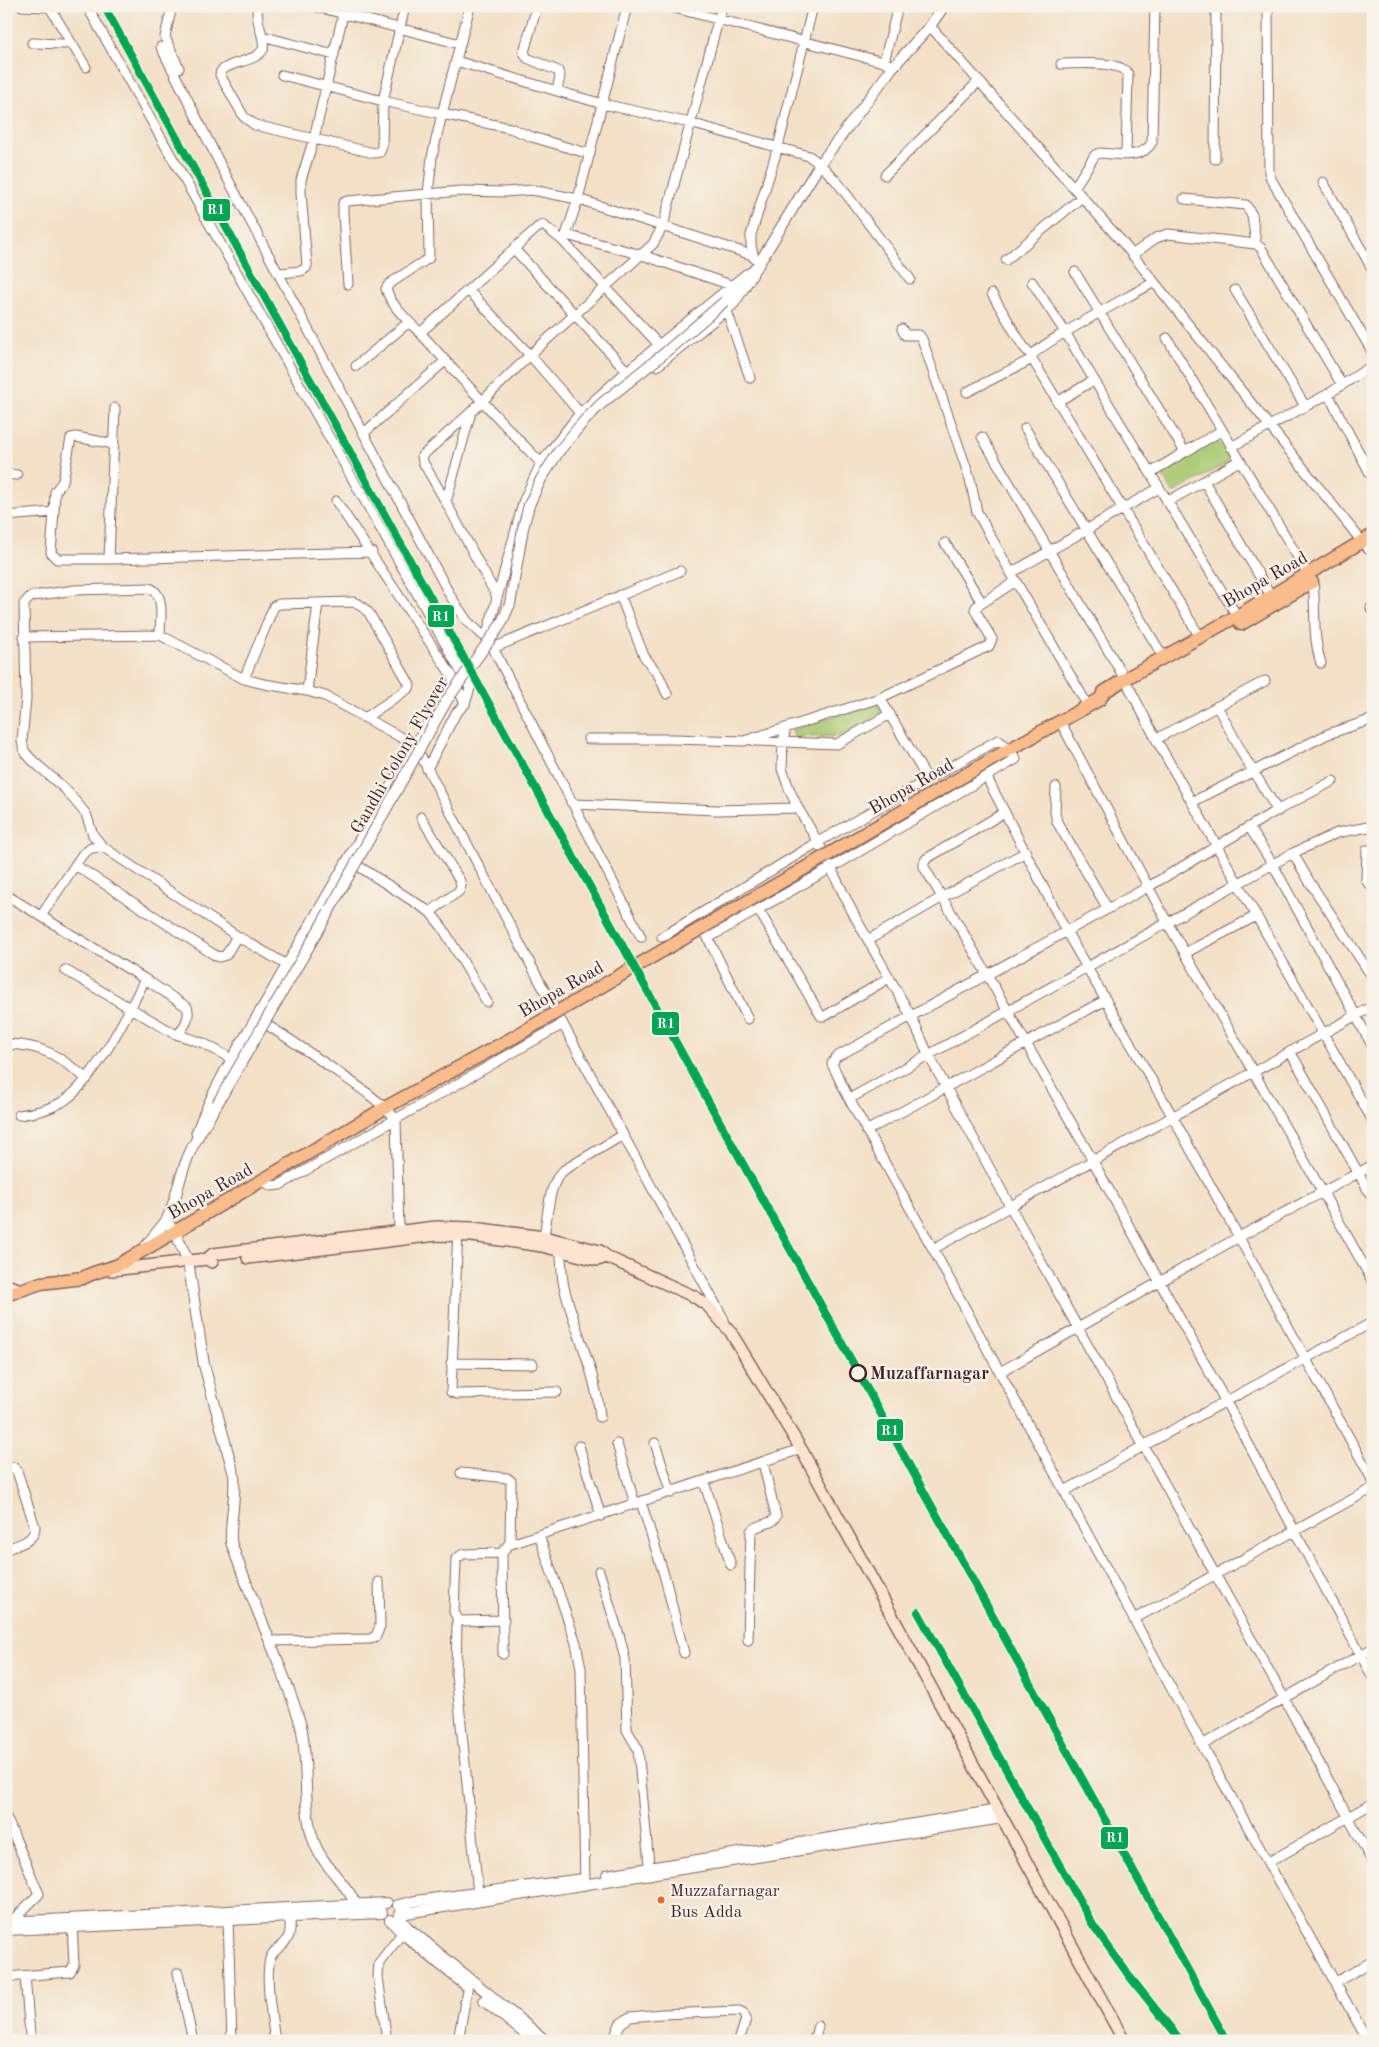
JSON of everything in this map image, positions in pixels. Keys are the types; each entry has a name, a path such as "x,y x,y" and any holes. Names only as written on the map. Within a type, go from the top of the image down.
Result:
{"main road":[{"name":"Bhopa Road","path":"9,1288 83,1278 89,1274 108,1270 140,1253 386,1108 514,1037 1006,751 1088,706 1100,699 1104,692 1127,683 1369,543"},
{"name":"Bhopa Road","path":"1127,683 1164,658 1271,596 1310,578"},
{"path":"108,1270 206,1259 213,1254 436,1227 472,1236 560,1245 597,1260 607,1257 695,1297 708,1306 730,1331 801,1449 1124,2041"},
{"path":"206,1259 212,1262 458,1232"}],"street":[{"path":"22,6 50,7 86,67"},
{"path":"87,6 470,688 464,704 456,713 427,769"},
{"path":"172,6 165,38 179,68"},
{"path":"258,6 256,14 264,46 260,54 223,68 220,75 244,117 250,123 374,153 378,153 382,146 383,101 405,6"},
{"path":"314,6 344,10 460,44"},
{"path":"470,6 432,157 428,194 430,258 389,284 386,289 389,297 409,322 481,401 542,463"},
{"path":"537,6 524,52 532,60 558,71 560,76 557,91"},
{"path":"564,238 578,199 627,6"},
{"path":"667,6 889,64"},
{"path":"497,597 446,502 422,462 422,456 471,412 530,354 653,244 663,226 722,6"},
{"path":"758,265 752,255 751,235 778,147 813,6"},
{"path":"889,64 898,6"},
{"path":"608,404 726,306 758,265 820,164 889,64 930,26 944,6"},
{"path":"1074,188 1095,155 1100,153 1126,154 1143,152 1149,148 1152,142 1155,6"},
{"path":"1215,159 1216,6"},
{"path":"1268,6 1269,172 1271,179 1373,354"},
{"path":"280,273 301,271 307,265 301,186 344,10"},
{"path":"930,26 1132,255 1369,543"},
{"path":"262,36 334,55"},
{"path":"32,43 64,44 71,42"},
{"path":"161,47 218,160 280,273 451,597 467,621 486,638 493,648 640,937"},
{"path":"456,61 603,104 690,123 809,156 820,164 838,183 910,279"},
{"path":"1061,64 1107,65 1126,70 1128,74 1126,154"},
{"path":"282,74 383,101 510,128 532,137 590,154"},
{"path":"885,175 978,82"},
{"path":"1323,182 1373,270"},
{"path":"348,284 343,214 344,202 428,194 532,190 578,199 752,255"},
{"path":"1006,260 1082,197"},
{"path":"1184,199 1246,206 1252,215 1256,244"},
{"path":"420,333 515,250 537,228 543,225 564,238 660,346"},
{"path":"1132,255 1156,238 1168,234 1256,244 1261,248 1342,385"},
{"path":"564,238 642,255 731,285"},
{"path":"515,250 627,371"},
{"path":"486,638 524,500 542,463 580,413 627,371 758,265"},
{"path":"1076,272 1185,452"},
{"path":"1032,282 1065,332 1237,616"},
{"path":"967,392 1031,357 1065,332 1154,282"},
{"path":"468,290 530,354 580,413"},
{"path":"1235,290 1305,406"},
{"path":"992,294 1200,637"},
{"path":"726,306 750,378"},
{"name":"Gandhi Colony Flyover","path":"140,1253 166,1220 174,1206 179,1180 187,1159 447,700 501,624 510,604 523,528 541,479 559,451 582,422 601,404 726,306"},
{"path":"356,366 409,322"},
{"path":"902,329 905,335 919,335 922,338 970,479 977,512 1088,706"},
{"path":"1168,338 1221,431 1310,578 1315,602 1314,638 1321,663"},
{"path":"364,433 445,361"},
{"path":"1231,447 1328,394 1373,366"},
{"path":"1058,402 1094,380"},
{"path":"1328,394 1372,477"},
{"path":"109,559 115,408"},
{"path":"446,502 471,412"},
{"path":"1025,428 1164,658"},
{"path":"1150,472 1221,431"},
{"path":"114,444 76,437 71,438 63,481 55,492 51,550 54,557 109,559 372,552"},
{"path":"982,437 1048,552 1127,683 1217,848 1373,1120"},
{"path":"1167,502 1239,461"},
{"path":"6,474 17,475"},
{"path":"1204,481 1271,596"},
{"path":"744,741 880,698 991,644 991,636 975,610 976,607 1048,552 1159,488"},
{"path":"336,500 454,679 464,704"},
{"path":"6,516 54,512"},
{"path":"945,543 982,603"},
{"path":"493,648 680,571"},
{"path":"160,635 160,602 158,593 154,589 75,590 29,598 24,604 26,698 22,741 24,751 65,789 86,814 93,835 103,847 237,936 287,965"},
{"path":"620,595 644,656 659,676 667,694"},
{"path":"244,679 274,606 279,604 353,602 365,608 408,682 409,688 365,718"},
{"path":"307,691 318,603"},
{"path":"24,637 160,635 244,679 325,696 415,745 563,1024 730,1331"},
{"path":"187,1159 208,1102 230,1058 257,1018 347,859 454,679"},
{"path":"1156,738 1265,681"},
{"path":"880,698 928,780"},
{"path":"1217,706 1278,810"},
{"path":"588,739 783,741 837,744 890,714"},
{"path":"1192,802 1328,734 1373,720"},
{"path":"1060,721 1167,922 1373,1282"},
{"path":"786,728 783,741 782,769 798,808 912,1018 928,1054 1010,1206 1284,1698 1373,1863"},
{"path":"662,937 818,842 998,740 1006,751 1016,759 708,938"},
{"path":"986,776 1066,931 1172,1116 1373,1481"},
{"path":"1333,781 1278,810 1217,848 1148,887 986,974 912,1018 836,1057 832,1062 832,1068 933,1249 1202,1745 1368,2041"},
{"path":"1056,787 1055,812 1057,822 1108,909"},
{"path":"571,802 574,804 717,810 798,808"},
{"path":"1005,812 925,861 924,867 1093,1161 1296,1531 1373,1678"},
{"path":"421,817 460,881 461,886 459,891 430,912"},
{"path":"849,1099 1293,853 1337,833 1373,826"},
{"path":"1250,828 1273,865 1373,1046"},
{"path":"41,916 87,850 103,847"},
{"path":"1367,850 1366,880 1369,884 1373,885"},
{"path":"868,940 1026,852"},
{"path":"1293,853 1309,881 1373,978"},
{"path":"347,859 430,912 442,927 487,1002"},
{"path":"75,865 212,954 220,957 226,954 237,936"},
{"path":"6,895 145,979 188,1009 187,1021 178,1035"},
{"path":"758,909 821,1016 825,1016 889,978"},
{"path":"698,916 748,1019"},
{"path":"1185,954 1256,916"},
{"path":"65,970 178,1035 204,1043 230,1058"},
{"path":"19,1115 52,1108 73,1094 87,1079 131,1008 145,979"},
{"path":"866,1131 1106,1000"},
{"path":"933,1249 1172,1116 1253,1074 1373,1006"},
{"path":"257,1018 292,1040 386,1108 396,1119 399,1231"},
{"path":"262,1180 271,1186 280,1185 563,1024"},
{"path":"6,1044 27,1045 49,1052 87,1079"},
{"path":"1291,1052 1373,1199"},
{"path":"543,1242 552,1191 557,1177 564,1170 623,1135"},
{"path":"1000,1372 1239,1237 1373,1165"},
{"path":"166,1220 188,1261 204,1365 234,1475 235,1492 230,1529 231,1542 301,1727 306,1760 309,1828 313,1841 325,1862 348,1889 358,1908"},
{"path":"458,1232 450,1389 452,1394 557,1392"},
{"path":"560,1245 560,1266 564,1288 597,1392 600,1416"},
{"path":"1065,1491 1143,1446 1373,1322"},
{"path":"451,1363 533,1364"},
{"path":"616,1444 665,1578 684,1653"},
{"path":"655,1444 671,1493"},
{"path":"579,1446 601,1516"},
{"path":"503,1654 502,1553 510,1544 601,1516 801,1449"},
{"path":"748,1640 751,1532 754,1527 776,1519 763,1463"},
{"path":"6,1469 13,1467 17,1471 35,1527 35,1533 32,1538 6,1550"},
{"path":"462,1473 507,1478 511,1481 510,1544"},
{"path":"704,1482 731,1565"},
{"path":"1134,1619 1373,1488"},
{"path":"539,1535 576,1643 581,1668 585,1882"},
{"path":"478,1893 456,1674 457,1620 454,1612 456,1559 463,1554 502,1553"},
{"path":"599,1571 625,1659 626,1730 638,1749 649,1871"},
{"path":"270,1641 370,1639 376,1636 380,1626 379,1582"},
{"path":"457,1620 504,1620"},
{"path":"1202,1745 1373,1648"},
{"path":"1269,1862 1373,1803"},
{"path":"397,1914 1000,1814"},
{"path":"6,1816 39,1894 8,1926"},
{"path":"387,1903 383,1907 382,1913 385,1918 478,1893 585,1882"},
{"path":"72,1923 290,1916 393,1902 404,1930 469,1983 546,2041"},
{"path":"8,1926 358,1908 382,1913"},
{"path":"275,2041 270,2007 269,1966 272,1953 289,1936 290,1916"},
{"path":"228,1919 232,2041"},
{"path":"6,1977 70,1972 74,1965 72,1923"},
{"path":"387,2041 378,1970 382,1958 404,1930"},
{"path":"1336,1982 1373,1961"},
{"path":"178,1973 193,2041"},
{"path":"25,1976 30,2035"},
{"path":"458,2041 469,1983"},
{"path":"469,1983 534,2041"},
{"path":"613,2041 620,2024 630,2017 662,2014 740,2012 744,2013 746,2020 739,2041"},
{"path":"814,2041 818,2026"}],"green space":[{"path":"1216,439 1231,461 1173,493 1160,471"},
{"path":"876,702 882,713 843,736 794,737 792,730"}],"railway":[{"path":"918,1612 1093,1925 1130,1977 1181,2041"}],"transit line":[{"name":"R1","path":"104,6 1227,2041"},
{"name":"R1","path":"918,1612 1093,1925 1130,1977 1181,2041"}],"place":[{"name":"Muzaffarnagar","path":"858,1373"},
{"name":"Muzzafarnagar Bus Adda","path":"661,1900"}]}
